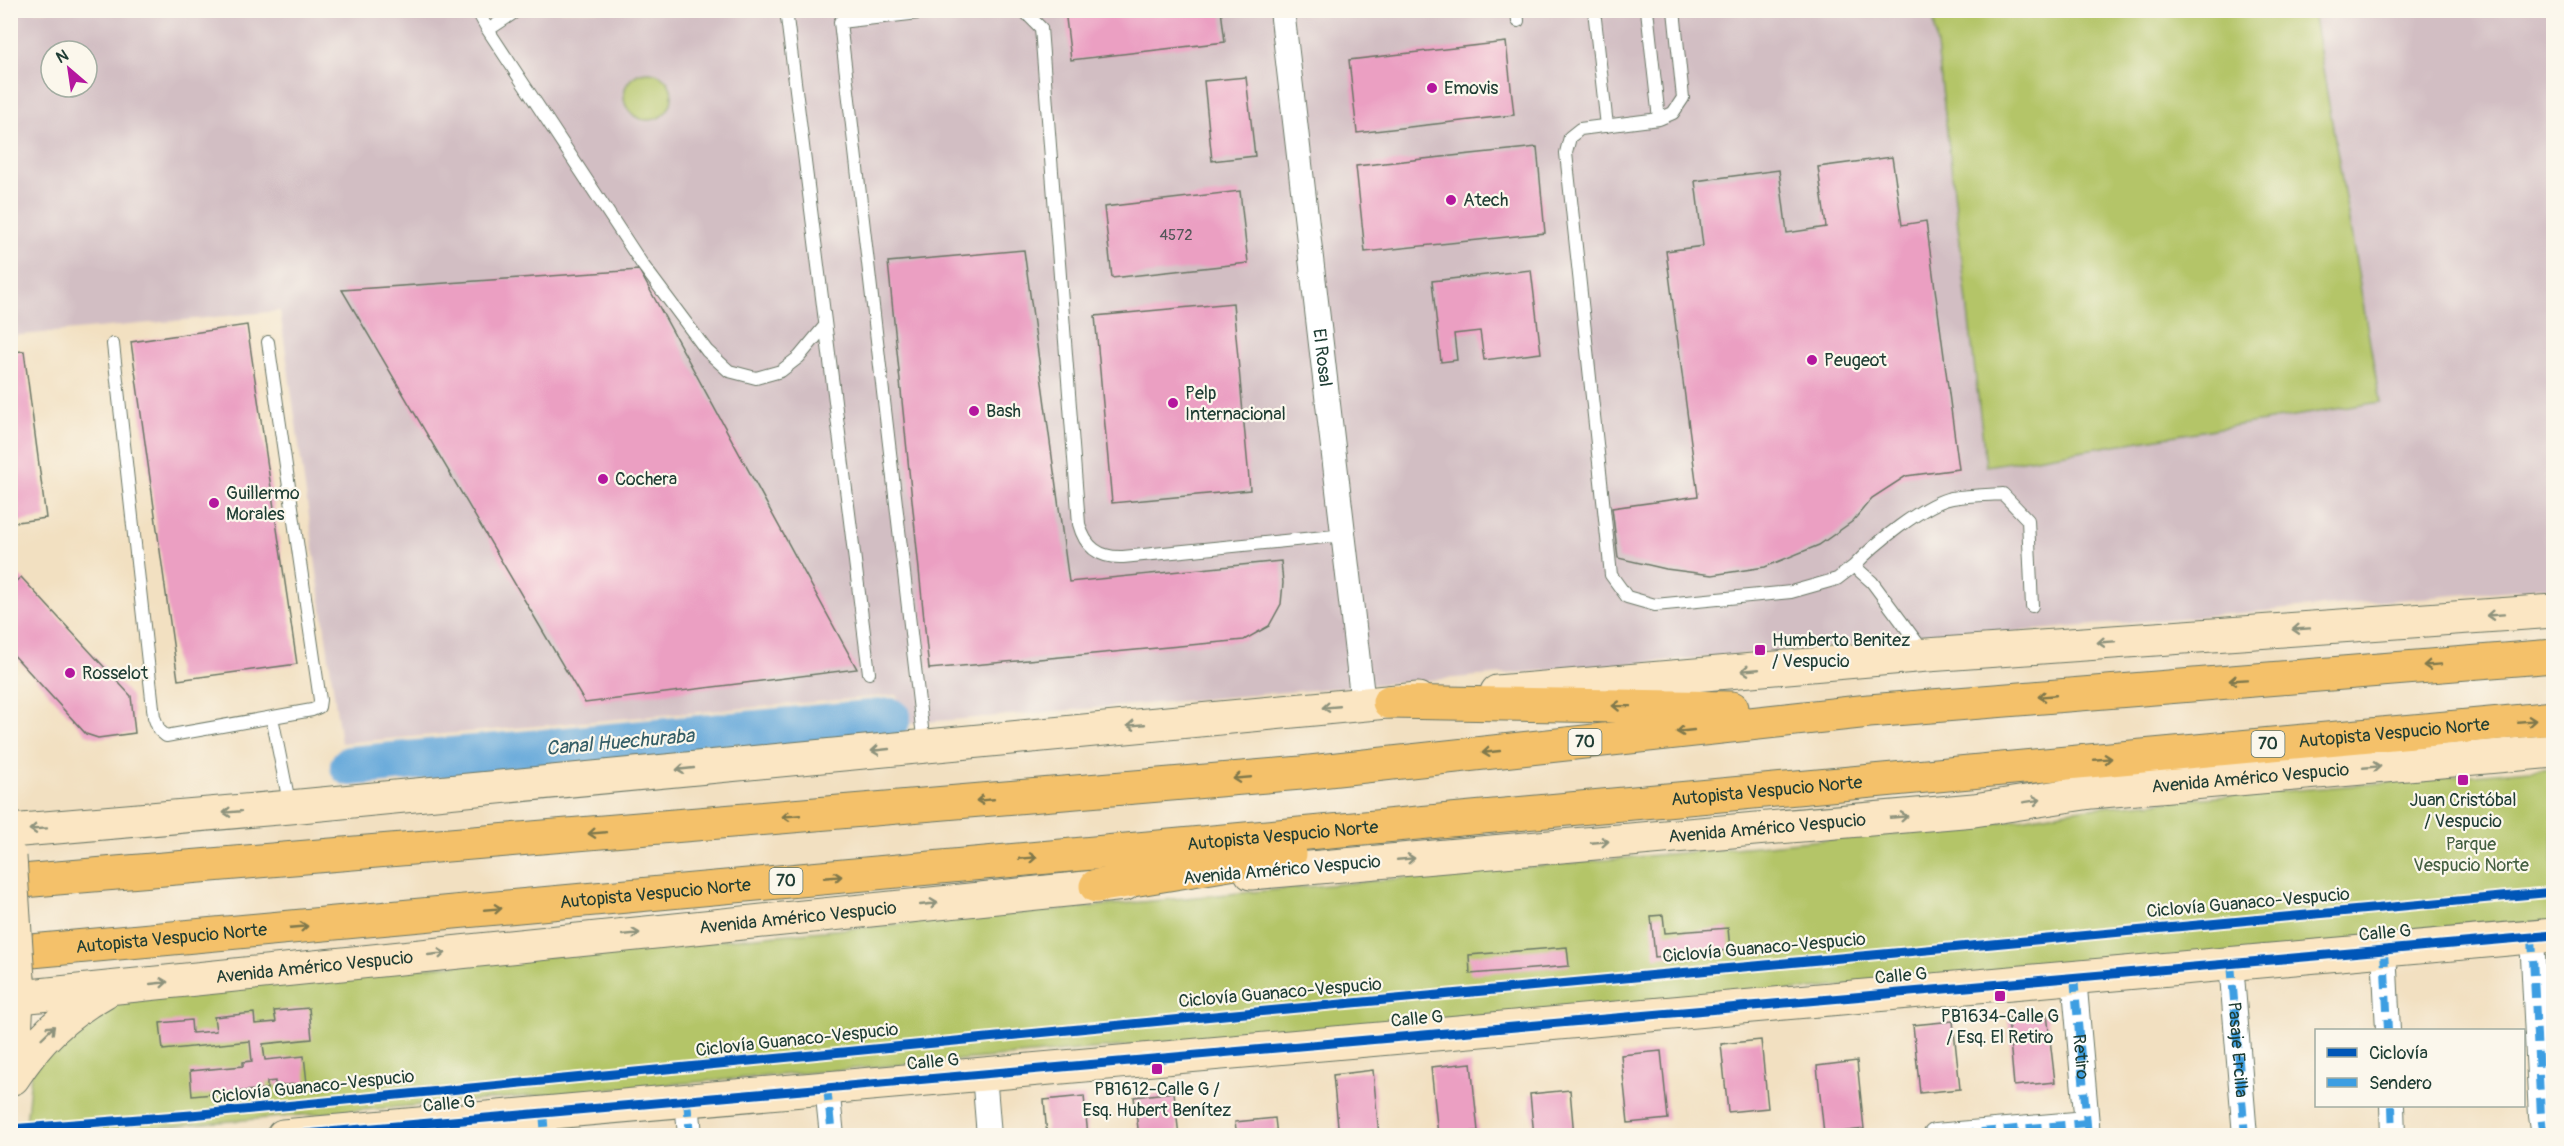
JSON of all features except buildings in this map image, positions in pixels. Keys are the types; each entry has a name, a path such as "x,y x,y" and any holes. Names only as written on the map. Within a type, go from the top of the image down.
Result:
{"highway":[{"name":"70","path":"10,882 1301,773 1869,711 2553,656"},
{"path":"1376,703 1869,711"},
{"name":"Autopista Vespucio Norte","path":"14,982 1561,808 2553,718"},
{"path":"1096,886 1561,808"}],"main road":[{"path":"10,831 290,807 1376,703 1926,655 2553,611"},
{"name":"Avenida Américo Vespucio","path":"14,982 111,988 1096,886 1974,810 2091,792 2553,751"},
{"path":"10,857 14,982 12,1087"},
{"name":"Calle G","path":"283,1136 544,1124 687,1100 2543,936"},
{"path":"12,1087 26,1058 55,1025 111,988"}],"street":[{"name":"El Rosal","path":"1282,10 1345,535 1376,703"},
{"path":"2543,936 2541,1116 2544,1136"},
{"path":"2384,950 2388,1029"},
{"name":"Pasaje Ercilla","path":"2231,963 2245,1136"},
{"name":"Retiro","path":"2074,977 2087,1129"},
{"path":"984,1074 989,1136"},
{"path":"827,1088 832,1136"},
{"path":"687,1100 690,1136"},
{"path":"2392,1107 2393,1136"},
{"path":"1935,1136 2087,1129"}],"lane":[{"path":"477,10 642,264 707,351 729,371 756,378 781,371 799,357 824,327"},
{"path":"488,30 518,10"},
{"path":"786,10 869,673"},
{"path":"924,745 840,22 945,10"},
{"path":"1023,10 1041,28 1079,524 1086,543 1102,555 1123,557 1345,535"},
{"path":"1594,10 1607,126"},
{"path":"1647,10 1659,119"},
{"path":"1674,10 1683,98 1673,113 1659,119 1580,129 1570,137 1566,153 1611,575 1627,597 1655,605 1791,592 1837,579 1854,566 1869,549 1929,508 1951,498 2003,494 2028,520 2032,606"},
{"path":"113,344 154,717 159,730 166,736 312,711 319,707 320,700 268,342"},
{"path":"1854,566 1872,582 1926,655"},
{"path":"272,717 290,807"}],"shaded area":[{"path":"11,11 2553,11 2553,587 902,724 897,695 341,743 280,311 11,336"}],"green space":[{"path":"1933,11 2313,11 2380,402 1986,466"},
{"path":"643,72 653,72 665,79 672,91 672,101 665,113 653,120 643,120 628,109 624,101 624,91 635,76"},
{"name":"Parque Vespucio Norte","path":"2553,768 2553,927 63,1135 25,1136 31,1074 47,1052 121,995 1975,826 2088,808"}],"waterway":[{"name":"Canal Huechuraba","path":"350,766 891,718"}],"marked path":[{"path":"2532,937 2544,1136"},
{"path":"2384,950 2388,1029"},
{"path":"2231,963 2245,1136"},
{"path":"2074,977 2088,1136"},
{"path":"827,1087 832,1136"},
{"path":"687,1100 690,1136"},
{"path":"2392,1107 2393,1136"},
{"path":"543,1112 545,1136"},
{"path":"1935,1136 2087,1123"}],"cycle path":[{"name":"Ciclovía Guanaco-Vespucio","path":"10,1129 191,1115 1245,1013 2554,892"},
{"path":"283,1136 2554,935"}],"place":[{"name":"Emovis","path":"1432,88"},
{"name":"Atech","path":"1451,200"},
{"name":"Peugeot","path":"1812,360"},
{"name":"Pelp Internacional","path":"1173,403"},
{"name":"Bash","path":"974,411"},
{"name":"Cochera","path":"603,479"},
{"name":"Guillermo Morales","path":"214,503"},
{"name":"Humberto Benitez / Vespucio","path":"1760,650"},
{"name":"Rosselot","path":"70,673"},
{"name":"Juan Cristóbal / Vespucio","path":"2463,780"},
{"name":"PB1634-Calle G / Esq. El Retiro","path":"2000,996"},
{"name":"PB1612-Calle G / Esq. Hubert Benítez","path":"1157,1069"}]}
